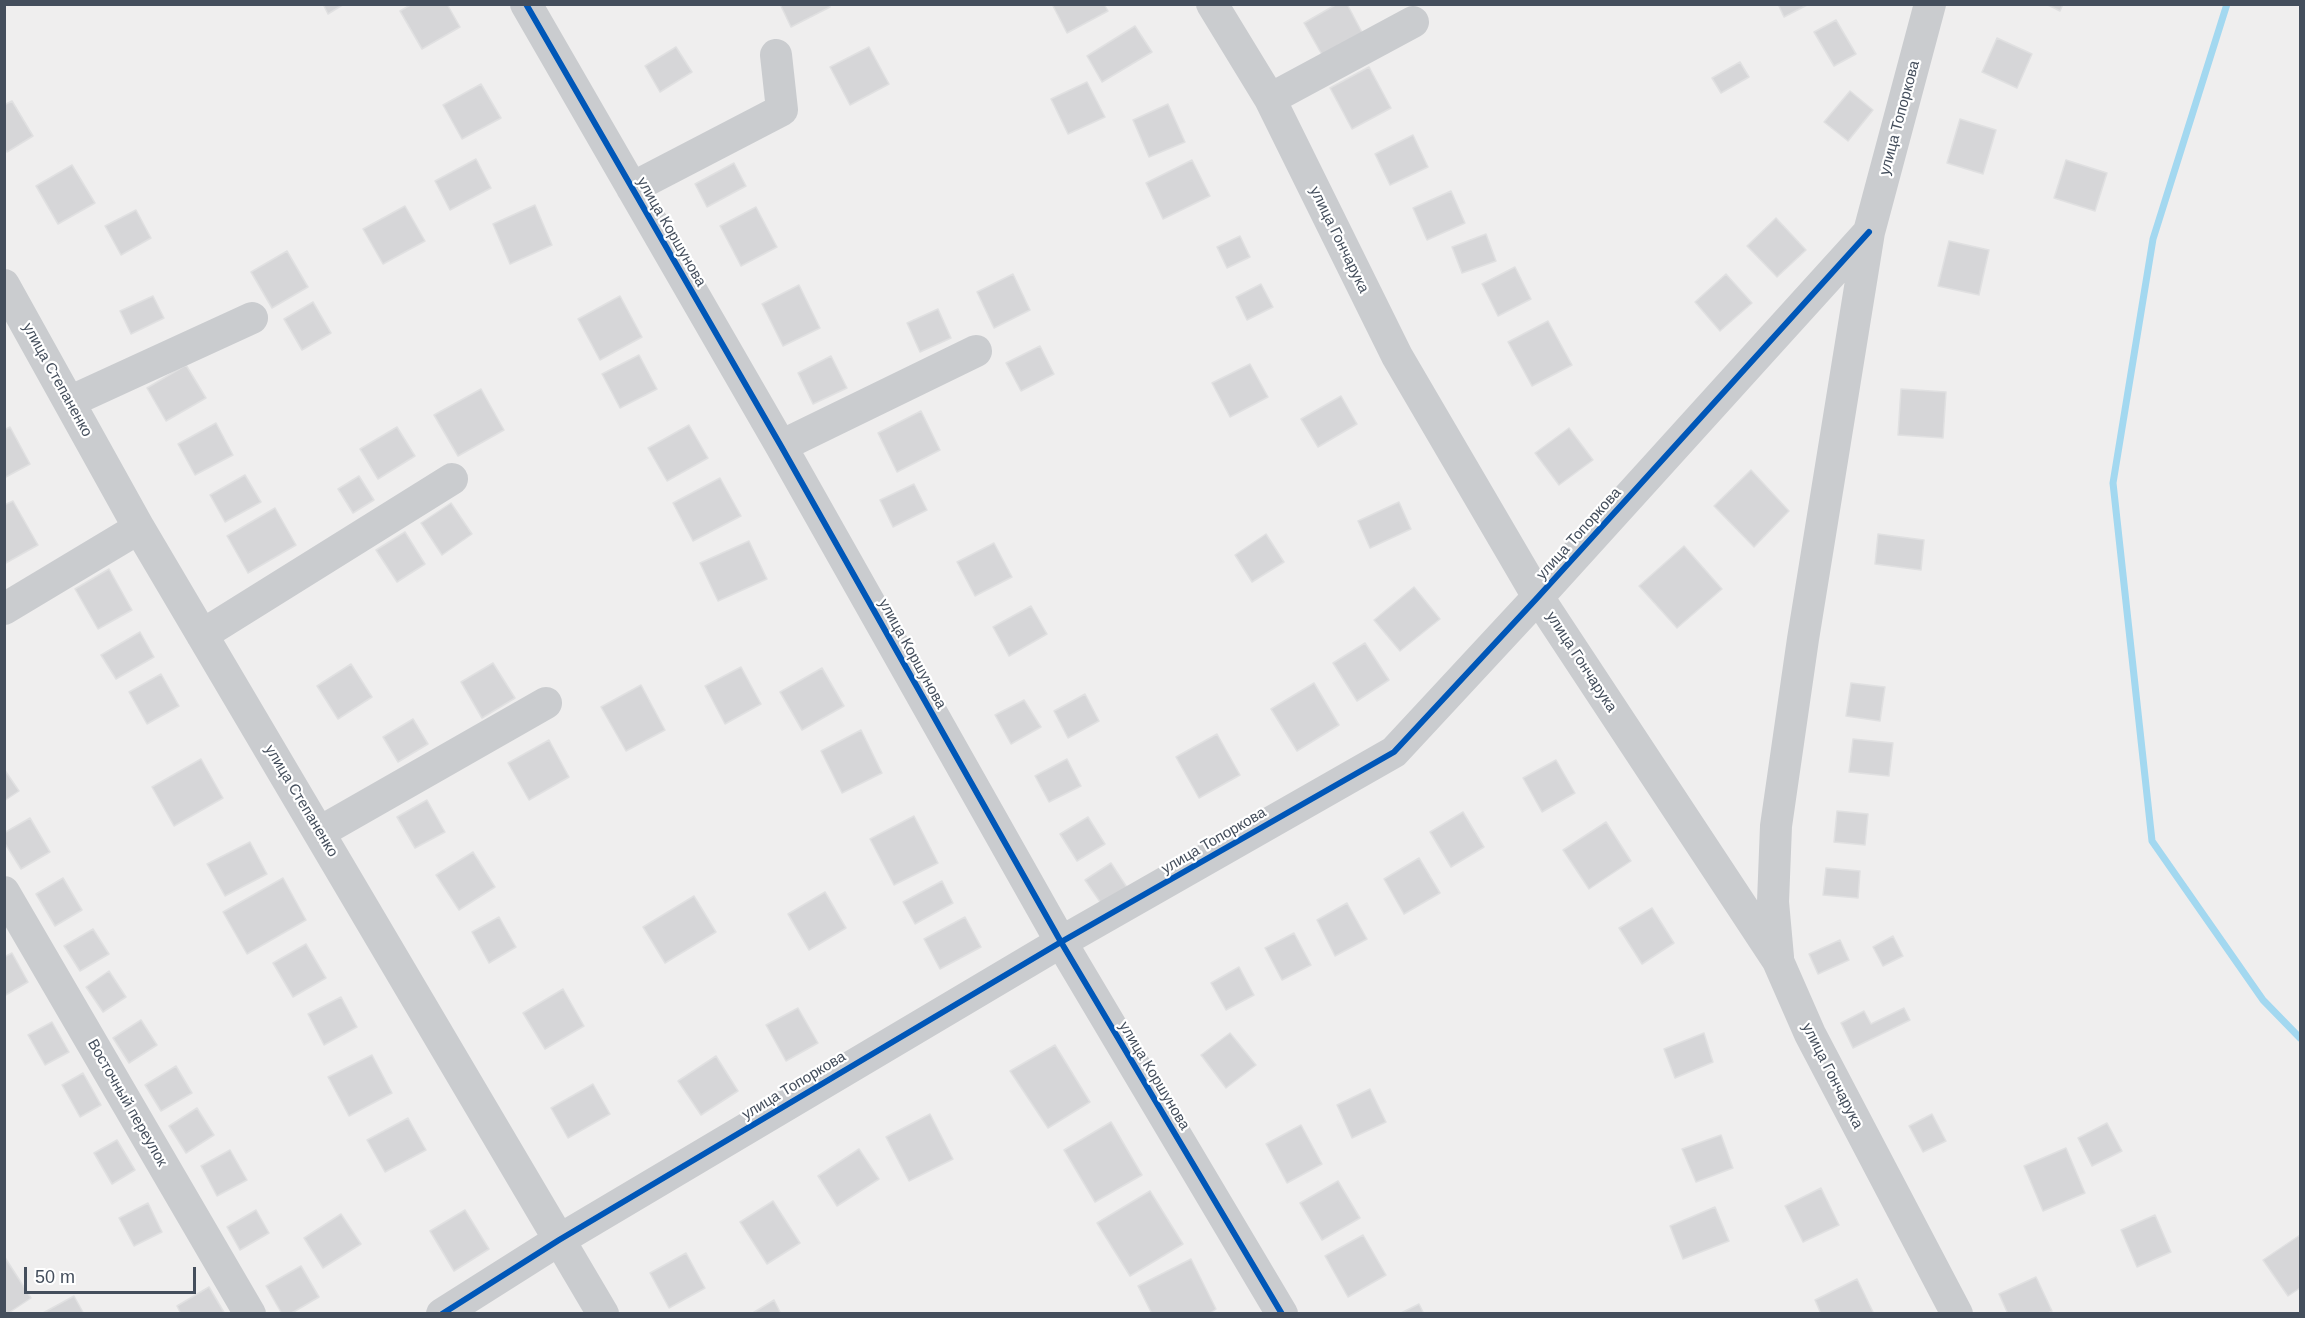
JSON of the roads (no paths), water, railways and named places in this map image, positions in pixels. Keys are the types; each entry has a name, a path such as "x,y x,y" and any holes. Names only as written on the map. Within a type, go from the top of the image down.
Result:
{"street":[{"name":"улица Коршунова","path":"526,4 781,446 1061,942 1282,1314"},
{"name":"улица Гончарука","path":"1212,4 1270,99 1397,356 1538,597 1778,961 1810,1034 1957,1314"},
{"name":"улица Топоркова","path":"1778,961 1773,902 1776,826 1803,639 1869,232 1930,4"},
{"path":"1270,99 1413,22"},
{"path":"632,188 782,110 776,55"},
{"name":"улица Топоркова","path":"442,1314 559,1240 1061,942 1394,752 1869,232"},
{"name":"улица Степаненко","path":"4,285 139,528 603,1314"},
{"path":"69,402 252,318"},
{"path":"781,446 976,351"},
{"path":"202,634 452,479"},
{"path":"4,609 139,528"},
{"path":"320,832 546,703"},
{"name":"Восточный переулок","path":"4,891 250,1314"}],"waterway":[{"path":"2227,4 2153,239 2113,483 2152,841 2263,1000 2300,1038"}]}
